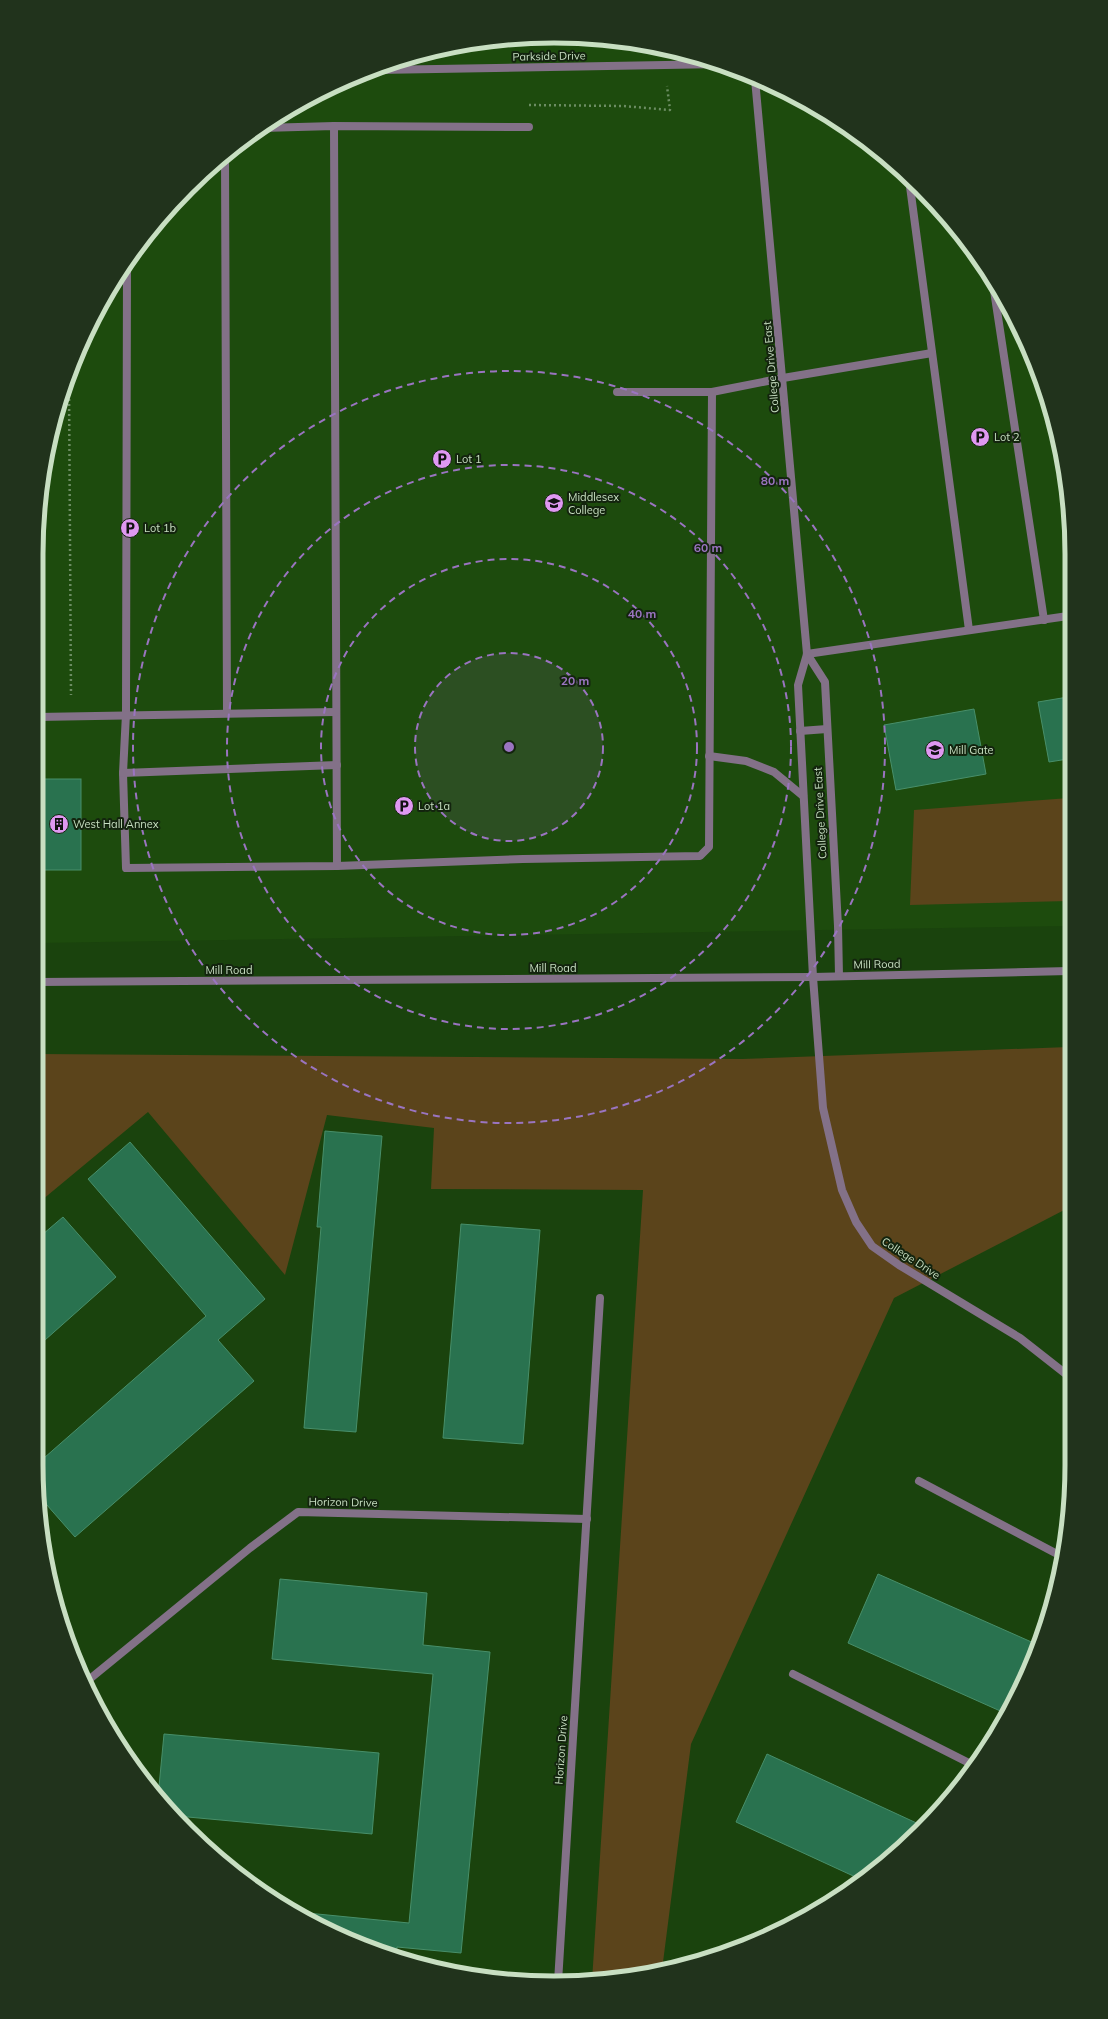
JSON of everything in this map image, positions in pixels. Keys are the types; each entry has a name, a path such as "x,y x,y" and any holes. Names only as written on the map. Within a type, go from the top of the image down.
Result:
{"street":[{"name":"Parkside Drive","path":"391,70 700,64"},
{"name":"College Drive East","path":"756,85 807,654 798,685 812,977"},
{"path":"334,126 337,866"},
{"path":"272,128 334,126 529,127"},
{"path":"225,164 227,713"},
{"path":"910,188 969,630"},
{"path":"127,273 126,714 123,773 126,868 337,866 523,859 700,856 709,847 712,392"},
{"path":"995,294 1044,620"},
{"path":"617,392 712,392 783,378 932,353"},
{"path":"807,654 1065,616"},
{"name":"College Drive East","path":"807,654 825,682 826,729 838,926 839,976"},
{"path":"43,716 336,712"},
{"path":"800,731 826,729"},
{"path":"709,756 746,761 774,772 803,796"},
{"path":"123,773 337,765"},
{"name":"Mill Road","path":"43,982 812,977 1065,971"},
{"name":"College Drive","path":"812,977 823,1108 842,1190 856,1222 872,1246 877,1250 899,1266 1020,1338 1065,1374"},
{"name":"Horizon Drive","path":"558,1976 600,1298"},
{"path":"918,1481 1057,1553"},
{"name":"Horizon Drive","path":"90,1679 250,1548 298,1512 587,1519"},
{"path":"793,1674 969,1763"}],"path":[{"path":"69,393 71,695"}],"shaded area":[{"name":"Middlesex College","path":"554,43 621,47 654,53 686,60 750,82 810,111 838,129 891,170 915,193 938,217 979,270 997,298 1026,358 1048,422 1061,487 1064,521 1065,926 43,943 43,554 47,487 60,422 82,358 111,298 129,270 170,217 193,193 217,170 270,129 299,111 358,82 422,60 454,53 487,47"},
{"path":"1065,798 1065,901 910,905 914,810"},
{"path":"1065,1047 1065,1210 894,1298 691,1744 663,1964 621,1972 592,1975 643,1190 431,1189 434,1128 327,1115 285,1275 148,1112 43,1199 43,1054 742,1059"}],"building":[{"path":"1065,698 1065,759 1049,762 1038,702"},
{"name":"Mill Gate","path":"974,709 986,774 896,790 884,725"},
{"name":"West Hall Annex","path":"43,779 81,779 81,870 43,870"},
{"path":"325,1131 382,1136 356,1432 304,1428 321,1227 317,1227"},
{"path":"130,1142 265,1299 218,1340 254,1381 75,1537 44,1502 43,1459 206,1316 88,1179"},
{"path":"63,1217 116,1277 43,1342 43,1234"},
{"path":"461,1224 540,1230 523,1444 443,1438"},
{"path":"878,1574 1033,1643 1026,1661 1001,1711 848,1643"},
{"path":"280,1579 427,1593 423,1645 490,1652 461,1953 397,1947 397,1951 358,1937 308,1913 409,1923 433,1674 272,1659"},
{"path":"164,1734 379,1753 372,1834 184,1817 159,1788"},
{"path":"767,1754 917,1823 891,1849 856,1877 736,1822"}],"place":[{"name":"Lot 2","path":"980,437"},
{"name":"Lot 1","path":"442,459"},
{"name":"Middlesex College","path":"554,503"},
{"name":"Lot 1b","path":"130,528"},
{"name":"Mill Gate","path":"935,750"},
{"name":"Lot 1a","path":"404,806"},
{"name":"West Hall Annex","path":"59,824"}]}
